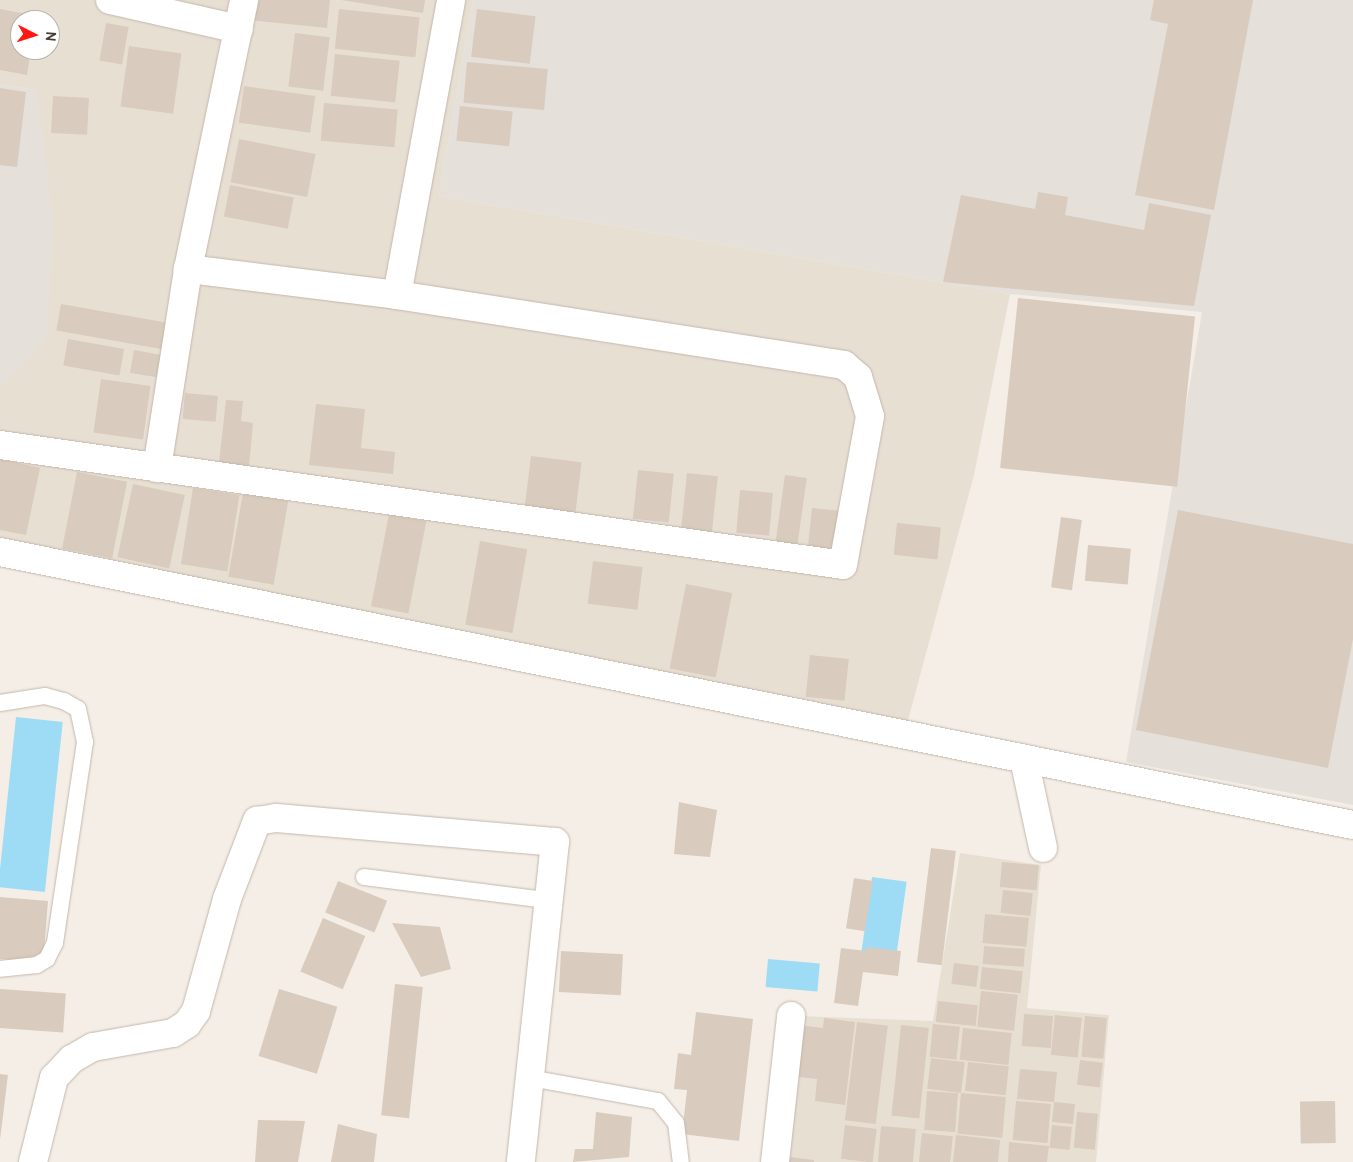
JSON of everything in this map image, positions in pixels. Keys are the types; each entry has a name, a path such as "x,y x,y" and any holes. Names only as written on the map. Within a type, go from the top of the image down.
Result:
{"street":[{"path":"110,0 239,29"},
{"path":"157,468 188,269 244,0"},
{"path":"397,295 451,0"},
{"path":"0,445 842,564 870,416 858,377 844,365 397,295 188,269"},
{"path":"0,552 1353,825"},
{"path":"1024,759 1043,848"},
{"path":"33,1162 54,1078 72,1059 93,1047 173,1033 196,1011 227,899 257,821 276,818 555,842 547,900 521,1162"},
{"path":"775,1162 791,1016"}],"lane":[{"path":"0,703 45,696 64,701 78,710 85,742 55,943 48,959 37,965 0,969"},
{"path":"364,877 547,900"},
{"path":"530,1078 658,1101 676,1123 681,1162"}],"shaded area":[{"path":"0,0 473,0 439,196 1010,294 974,475 907,724 0,546 0,384 6,384 37,90 0,85"},
{"path":"473,0 1353,0 1353,805 1126,762 1202,312 1010,294 439,196"},
{"path":"0,85 37,90 53,217 48,336 6,384 0,384"},
{"path":"960,853 1041,865 1027,1008 1109,1015 1096,1162 781,1162 797,1016 933,1021"}],"water":[{"path":"16,717 63,722 45,892 0,887 0,869"},
{"path":"872,877 907,882 896,956 862,951"},
{"path":"768,959 820,964 817,991 766,987"}],"building":[{"path":"252,0 330,0 327,28 250,20"},
{"path":"341,0 425,0 423,13"},
{"path":"1154,0 1253,0 1214,210 1135,195 1168,24 1150,20"},
{"path":"0,9 10,11 10,60 29,60 27,75 0,70"},
{"path":"339,9 420,17 415,57 335,49"},
{"path":"477,9 536,16 530,64 471,57"},
{"path":"106,23 129,27 122,64 99,60"},
{"path":"295,33 330,37 323,91 288,87"},
{"path":"129,46 181,53 173,114 121,106"},
{"path":"335,54 400,61 395,103 331,96"},
{"path":"467,62 548,69 544,110 463,103"},
{"path":"244,86 315,96 310,133 239,123"},
{"path":"0,88 26,92 17,167 0,165"},
{"path":"53,96 89,98 87,135 51,133"},
{"path":"324,103 398,109 394,147 321,141"},
{"path":"460,106 513,112 509,146 456,141"},
{"path":"239,139 316,154 307,197 231,182"},
{"path":"230,185 294,197 288,229 224,216"},
{"path":"1038,192 1068,197 1065,215 1144,230 1149,203 1211,215 1194,306 943,282 961,195 1035,209"},
{"path":"1018,298 1195,317 1177,487 1000,468"},
{"path":"61,304 170,323 166,350 56,331"},
{"path":"68,339 124,349 119,375 63,366"},
{"path":"134,350 161,355 157,377 130,373"},
{"path":"101,379 151,386 143,439 93,432"},
{"path":"185,393 218,396 216,422 183,419"},
{"path":"226,400 243,401 241,421 253,423 249,466 219,463"},
{"path":"316,404 365,409 361,448 395,452 393,474 309,465"},
{"path":"531,456 582,462 575,517 524,511"},
{"path":"0,459 40,468 26,535 0,530"},
{"path":"638,470 674,474 669,522 633,519"},
{"path":"77,472 127,482 112,558 62,549"},
{"path":"687,473 718,476 711,538 681,535"},
{"path":"785,475 807,478 797,545 776,542"},
{"path":"133,484 185,495 169,568 117,557"},
{"path":"193,488 239,495 227,571 181,564"},
{"path":"740,490 773,493 769,536 736,533"},
{"path":"243,493 288,501 274,585 228,577"},
{"path":"812,508 839,511 834,556 807,553"},
{"path":"1178,510 1353,544 1353,639 1328,768 1136,730"},
{"path":"389,514 426,521 408,614 371,606"},
{"path":"1061,517 1082,520 1072,590 1051,587"},
{"path":"897,523 941,528 937,559 894,555"},
{"path":"480,541 527,549 513,633 465,625"},
{"path":"1088,545 1131,549 1128,585 1085,581"},
{"path":"593,561 643,567 637,610 588,604"},
{"path":"686,584 732,593 716,677 670,668"},
{"path":"810,655 849,659 844,701 806,697"},
{"path":"679,802 717,810 710,857 674,854"},
{"path":"931,848 956,851 942,965 917,962"},
{"path":"1002,862 1039,865 1037,890 1000,887"},
{"path":"854,878 873,881 865,931 846,928"},
{"path":"338,881 387,901 374,932 325,913"},
{"path":"1003,890 1033,893 1030,916 1001,913"},
{"path":"0,897 48,901 44,951 26,961 0,959"},
{"path":"985,914 1029,918 1026,947 982,943"},
{"path":"323,918 365,936 343,989 300,971"},
{"path":"392,923 440,927 451,969 421,977"},
{"path":"984,946 1025,949 1024,967 983,964"},
{"path":"866,947 901,951 898,976 863,972 858,1006 834,1003 841,948 866,951"},
{"path":"561,951 623,954 621,995 559,992"},
{"path":"954,963 979,966 976,987 951,984"},
{"path":"982,967 1023,971 1020,993 980,989"},
{"path":"395,984 423,987 409,1118 381,1115"},
{"path":"0,989 66,994 63,1033 0,1028"},
{"path":"279,989 337,1007 317,1074 259,1056"},
{"path":"981,991 1018,995 1014,1031 977,1027"},
{"path":"938,1001 978,1005 976,1026 936,1022"},
{"path":"696,1012 753,1019 739,1141 682,1134 687,1090 674,1089 678,1053 691,1055"},
{"path":"1024,1014 1053,1016 1051,1048 1022,1046"},
{"path":"1055,1015 1082,1018 1078,1058 1051,1055"},
{"path":"1085,1016 1107,1018 1103,1059 1081,1057"},
{"path":"824,1018 855,1022 845,1105 815,1101 817,1079 791,1076 797,1025 823,1028"},
{"path":"857,1022 888,1026 876,1124 845,1120"},
{"path":"933,1024 960,1027 956,1060 930,1057"},
{"path":"901,1025 929,1028 919,1118 891,1116"},
{"path":"963,1028 1012,1033 1008,1065 960,1060"},
{"path":"931,1058 965,1062 961,1093 927,1089"},
{"path":"1080,1060 1103,1063 1100,1088 1077,1085"},
{"path":"968,1062 1009,1066 1006,1095 965,1091"},
{"path":"1020,1069 1057,1072 1054,1102 1017,1099"},
{"path":"0,1074 8,1075 0,1140"},
{"path":"927,1091 958,1093 955,1132 924,1130"},
{"path":"961,1093 1006,1097 1002,1138 957,1134"},
{"path":"1016,1101 1051,1104 1047,1143 1013,1140"},
{"path":"1335,1101 1336,1143 1301,1144 1300,1102"},
{"path":"1054,1102 1075,1104 1073,1124 1052,1122"},
{"path":"596,1112 632,1117 629,1157 573,1162 575,1149 593,1149"},
{"path":"1077,1112 1098,1114 1095,1150 1074,1148"},
{"path":"258,1120 305,1121 298,1162 255,1162"},
{"path":"338,1124 377,1134 374,1162 331,1162"},
{"path":"845,1125 877,1129 873,1162 841,1159"},
{"path":"1052,1125 1072,1127 1069,1150 1050,1148"},
{"path":"881,1126 916,1129 913,1162 878,1162"},
{"path":"922,1133 953,1136 950,1162 919,1162"},
{"path":"956,1135 1000,1140 998,1162 953,1162"},
{"path":"1009,1142 1049,1146 1047,1162 1008,1162"},
{"path":"782,1156 814,1160 814,1162 781,1162"}]}
